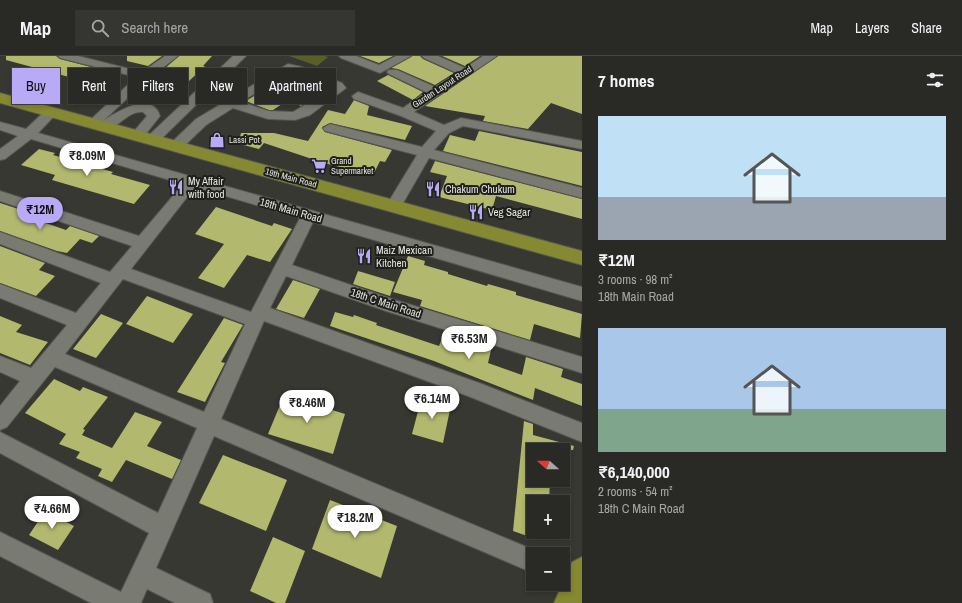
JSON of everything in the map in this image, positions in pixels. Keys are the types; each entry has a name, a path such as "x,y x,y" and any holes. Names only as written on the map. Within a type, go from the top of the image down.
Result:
{"main road":[{"name":"19th Main Road","path":"0,98 582,258"}],"street":[{"path":"64,56 128,72"},
{"path":"155,68 172,56"},
{"path":"144,138 182,111 240,56"},
{"path":"345,56 380,69 405,56"},
{"path":"428,56 465,72"},
{"name":"Garden Layout Road","path":"444,130 406,113 409,109 491,56"},
{"path":"288,68 298,69 340,88 305,112 296,116 268,115 231,103 288,68"},
{"path":"393,72 435,92"},
{"path":"99,125 128,93"},
{"path":"358,96 406,113"},
{"path":"176,146 201,122 229,104"},
{"path":"99,125 133,108 149,109 154,116 144,138"},
{"path":"182,111 201,122"},
{"path":"0,156 29,134 52,112"},
{"path":"394,206 426,152 444,130 461,122 582,146"},
{"name":"18th Main Road","path":"0,126 582,294"},
{"path":"330,128 582,193"},
{"path":"0,421 192,182"},
{"path":"0,196 142,243"},
{"path":"129,603 257,316 309,216"},
{"path":"0,238 57,258 116,276 302,329 475,390 582,433"},
{"name":"18th C Main Road","path":"282,268 399,308 582,365"},
{"path":"0,291 79,322"},
{"path":"51,357 526,558"},
{"path":"0,364 34,378"},
{"path":"0,442 163,528"},
{"path":"0,544 118,603"},
{"path":"142,574 201,603"}],"green space":[{"path":"289,56 325,56 328,57 317,66"}],"building":[{"path":"6,56 56,56 60,59 95,68 68,68 68,77 60,75 60,68 36,68 6,60"},
{"path":"127,56 162,56 148,66 127,61"},
{"path":"179,56 212,56 203,68 196,68 196,74 188,82 188,68 165,68"},
{"path":"360,56 393,56 379,63"},
{"path":"412,56 420,56 423,59 454,73 435,85 398,69 391,68"},
{"path":"442,56 480,56 465,66"},
{"path":"498,56 582,56 582,114 551,103 528,129 483,121 485,116 425,106"},
{"path":"388,75 423,92 413,100 377,81"},
{"path":"255,95 255,104 282,104 273,110 269,110 247,101"},
{"path":"354,100 369,106 367,115 412,126 405,140 330,123 322,127 325,132 392,150 385,162 380,161 373,175 324,163 264,143 259,149 240,144 246,139 240,137 241,133 274,133 308,141 328,110 345,114"},
{"path":"479,131 582,152 582,186 443,151 450,135 475,141"},
{"path":"39,149 55,153 53,155 113,172 111,174 150,185 134,204 52,180 55,175 21,165"},
{"path":"435,161 582,199 582,219 496,196 492,210 439,197 447,176 430,172"},
{"path":"0,203 31,213 28,217 66,230 70,226 99,236 92,243 80,239 67,253 57,251 0,231"},
{"path":"216,207 272,226 274,223 292,229 270,262 247,255 224,288 198,278 224,244 195,234"},
{"path":"0,246 45,263 39,270 55,276 36,296 0,283"},
{"path":"408,256 425,261 424,265 448,272 448,274 487,286 488,284 516,292 516,295 582,314 580,338 534,324 530,340 420,306 422,300 393,292"},
{"path":"358,271 395,282 390,296 353,284"},
{"path":"293,280 320,289 304,318 276,309"},
{"path":"147,296 193,314 173,343 126,324"},
{"path":"335,312 353,317 354,315 377,323 376,325 439,346 445,331 492,346 488,363 522,375 526,357 563,369 561,377 582,384 582,406 535,388 533,400 434,361 330,326"},
{"path":"101,314 123,323 96,358 73,349"},
{"path":"0,316 22,325 16,332 48,342 30,365 0,353"},
{"path":"224,318 243,325 221,362 225,363 205,402 177,392"},
{"path":"54,379 80,391 83,387 108,397 83,429 85,430 82,435 112,448 135,412 162,422 147,446 181,460 172,479 126,460 112,482 98,476 102,469 76,458 80,452 59,444 66,434 25,413"},
{"path":"285,393 345,414 333,454 268,434"},
{"path":"422,396 451,405 443,443 412,434"},
{"path":"524,421 533,424 533,435 563,443 526,443 526,487 550,487 549,495 526,495 526,536 513,531"},
{"path":"570,445 574,446 573,450 570,450"},
{"path":"223,455 287,480 266,531 199,503"},
{"path":"330,500 397,526 381,578 312,549"},
{"path":"45,511 74,526 58,550 29,535"},
{"path":"273,537 305,551 285,603 276,603 250,591"}],"place":[{"name":"Lassi Pot","path":"217,140"},
{"name":"Grand Supermarket","path":"319,166"},
{"name":"My Affair with food","path":"176,187"},
{"name":"Chakum Chukum","path":"433,189"},
{"name":"Veg Sagar","path":"476,212"},
{"name":"Maiz Mexican Kitchen","path":"364,256"}]}
